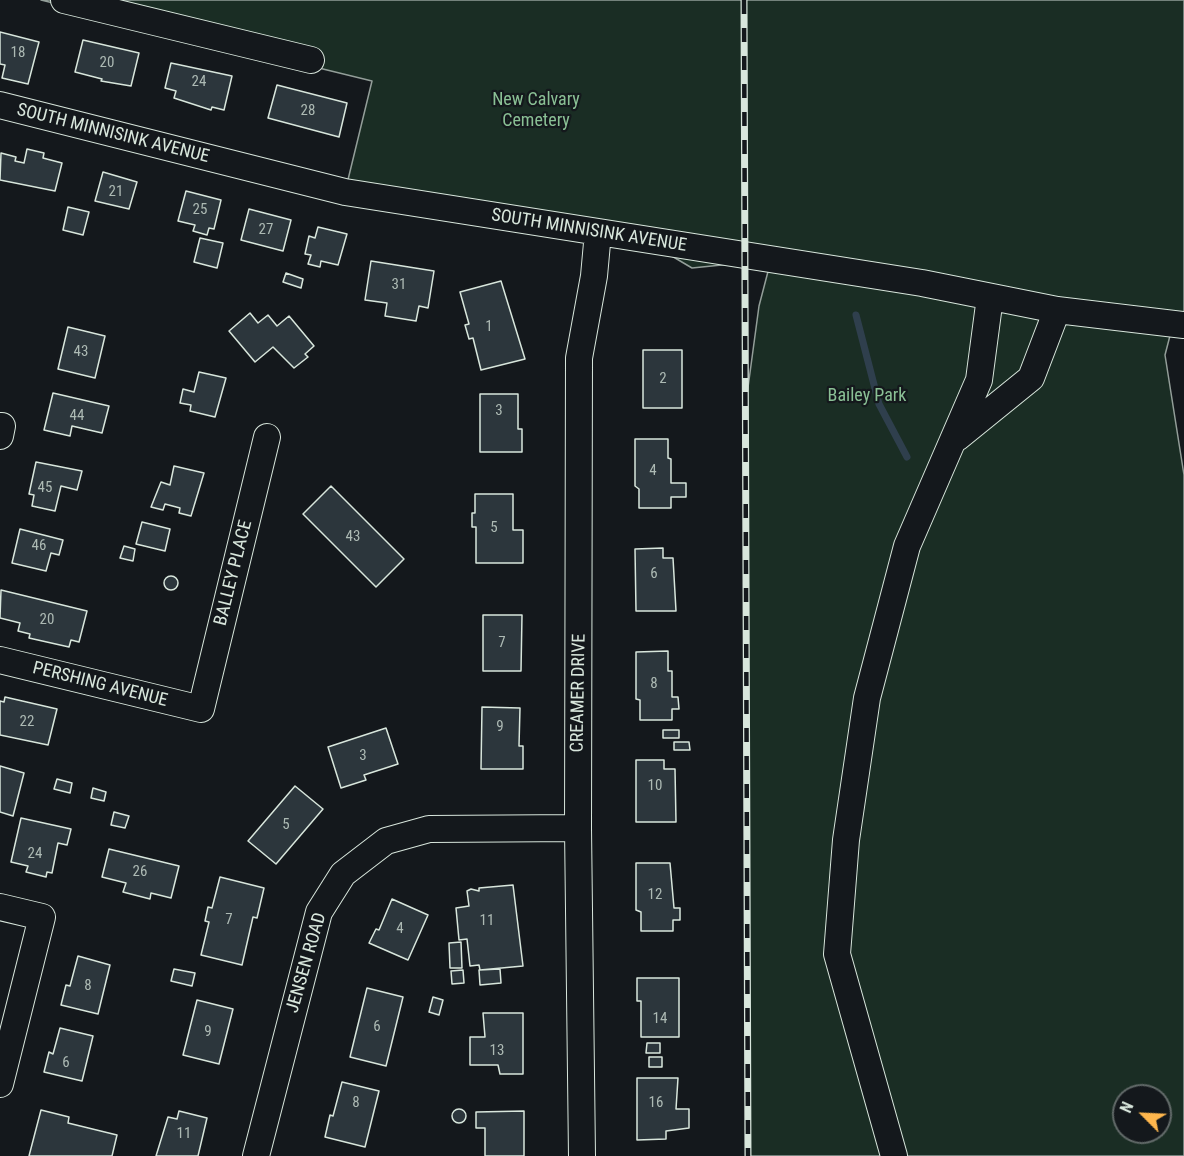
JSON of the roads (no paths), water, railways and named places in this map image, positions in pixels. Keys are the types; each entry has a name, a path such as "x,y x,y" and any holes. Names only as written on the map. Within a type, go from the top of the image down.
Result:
{"street":[{"path":"64,0 311,60"},
{"name":"SOUTH MINNISINK AVENUE","path":"0,105 345,192 922,283 1057,310 1184,325"},
{"name":"CREAMER DRIVE","path":"582,1156 578,828 579,358 594,276 598,232"},
{"path":"894,1156 837,954 843,886 867,698 907,546 955,441 979,380 990,297"},
{"path":"955,441 1031,378 1057,310"},
{"name":"BALLEY PLACE","path":"201,709 267,437"},
{"name":"PERSHING AVENUE","path":"0,660 201,709"},
{"name":"JENSEN ROAD","path":"256,1156 319,912 343,874 386,841 429,830 578,828"},
{"path":"0,907 42,917 0,1084"}],"waterway":[{"path":"856,315 879,404 907,457"}],"railway":[{"path":"744,0 748,1156"}],"park label":[{"name":"New Calvary Cemetery","path":"536,110"},
{"name":"Bailey Park","path":"867,396"}]}
